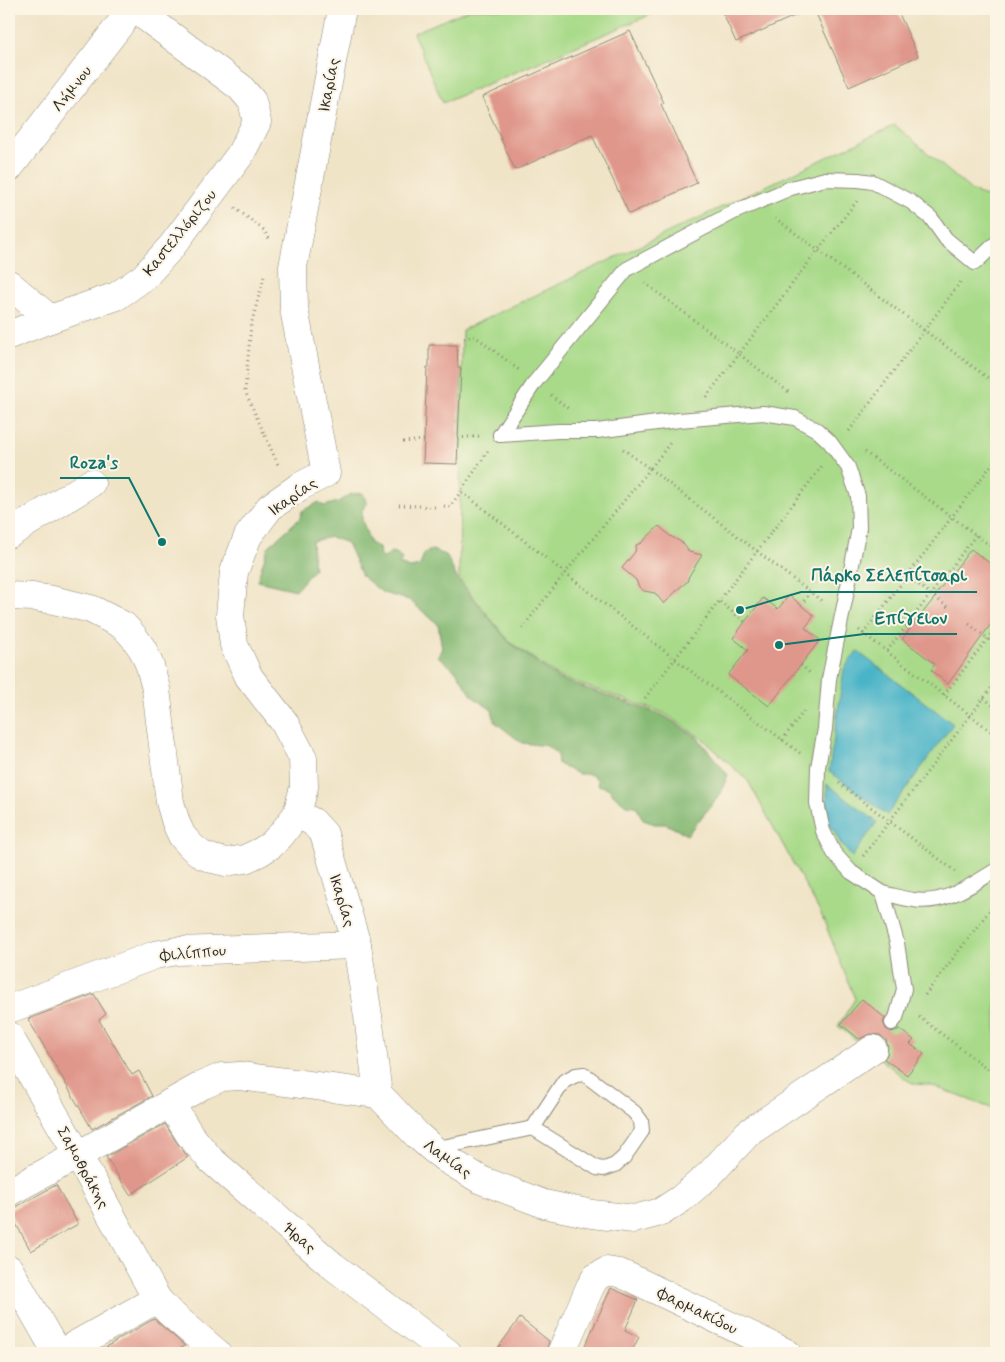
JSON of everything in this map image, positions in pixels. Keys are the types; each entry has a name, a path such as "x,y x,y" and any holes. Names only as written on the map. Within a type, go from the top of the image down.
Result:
{"street":[{"name":"Καστελλόριζου","path":"9,335 117,296 144,277 172,246 240,155 257,122 252,102 240,87 134,9"},
{"name":"Λήμνου","path":"9,168 134,9"},
{"name":"Ικαρίας","path":"342,9 293,267 294,309 326,473 298,487 270,507 248,536 234,572 230,615 234,645 249,677 284,722 303,758 304,787 297,814 312,822 324,834 357,945 378,1094"},
{"path":"9,284 50,319"},
{"path":"9,534 92,484"},
{"path":"9,596 53,600 91,609 124,626 134,637 143,650 150,666 156,689 172,809 176,823 182,836 202,855 226,862 245,859 271,844 281,835 297,814"},
{"name":"Φιλίππου","path":"9,1009 155,955 177,951 357,945"},
{"name":"Σαμοθράκης","path":"9,1036 78,1155 157,1299 169,1312 217,1353"},
{"name":"Λαμίας","path":"378,1094 433,1149 481,1180 544,1204 592,1214 634,1219 661,1212 681,1199 709,1175 748,1134 873,1049"},
{"path":"9,1192 209,1082 222,1077 240,1076 378,1094"},
{"name":"Ήρας","path":"170,1104 190,1135 211,1160 333,1266 448,1353"},
{"path":"9,1269 59,1353 157,1299"},
{"name":"Φαρμακίδου","path":"561,1353 596,1277 607,1271 631,1278 788,1353"}],"lane":[{"path":"500,434 535,382 627,269 734,212 791,188 825,179 873,182 911,202 931,218 946,238 975,263 996,243"},
{"path":"500,434 597,431 679,420 763,413 795,418 818,430 829,441 848,467 858,496 859,528 829,679 825,729 818,767 817,803 823,831 834,854 851,872 883,893 915,901 954,895 996,870"},
{"path":"883,893 897,943 904,988 896,1018 892,1023"},
{"path":"433,1149 533,1128 597,1168 604,1169 624,1157 642,1130 641,1121 634,1112 584,1074 576,1075 564,1081 533,1128"}],"path":[{"path":"627,269 739,354 818,250 873,182"},
{"path":"212,192 264,230 271,242"},
{"path":"755,202 996,384"},
{"path":"645,698 720,602 975,263"},
{"path":"266,272 251,325 245,391 290,493"},
{"path":"444,506 450,507 500,434"},
{"path":"845,436 996,550"},
{"path":"403,442 424,440"},
{"path":"858,641 996,460"},
{"path":"520,631 650,469"},
{"path":"461,491 676,660 973,884"},
{"path":"399,505 436,507"},
{"path":"887,651 976,535"},
{"path":"908,576 949,608"},
{"path":"804,601 810,592"},
{"path":"720,602 745,622"},
{"path":"969,624 996,645"},
{"path":"944,695 996,628"},
{"path":"782,740 829,679"},
{"path":"851,872 996,682"},
{"path":"984,698 996,706"},
{"path":"912,1012 996,902"},
{"path":"900,1002 996,1076"}],"green space":[{"path":"470,9 664,9 443,103 413,33"},
{"path":"895,125 972,191 996,200 996,1110 930,1085 915,1084 907,1080 838,1026 855,999 822,916 748,781 704,740 664,713 559,677 509,641 459,579 462,330"},
{"path":"363,493 367,504 362,510 362,520 370,543 379,548 380,557 384,558 391,552 398,554 402,559 399,564 410,568 420,566 424,553 432,550 446,555 458,580 509,642 559,679 663,715 697,737 728,775 719,796 687,835 666,824 655,824 643,820 636,806 626,805 608,788 598,785 597,778 589,774 578,774 558,764 557,754 547,746 522,743 495,722 492,710 473,697 456,671 438,656 442,648 438,624 409,600 383,593 362,576 347,543 331,537 312,541 314,569 296,590 257,581 268,547 300,518 302,511 319,502 324,506 338,502 351,494"}],"water":[{"path":"857,651 953,724 887,815 829,771 844,669"},
{"path":"827,784 877,822 852,857 841,844 827,818"}],"building":[{"path":"721,9 810,9 736,42"},
{"path":"814,9 897,9 918,56 849,87"},
{"path":"630,31 664,103 661,104 697,183 629,214 592,135 515,170 482,97"},
{"path":"429,345 457,345 458,368 461,368 457,464 423,463"},
{"path":"659,526 670,536 683,543 689,552 702,555 687,582 664,604 655,593 644,591 639,587 636,580 622,568 635,552 636,545 641,543"},
{"path":"971,549 996,568 996,617 948,684 931,670 935,664 902,639"},
{"path":"789,595 814,616 805,628 820,640 769,706 728,675 748,650 733,638 763,598 778,609"},
{"path":"94,994 106,1014 99,1020 132,1075 139,1071 152,1096 92,1129 28,1019"},
{"path":"862,999 885,1018 883,1022 886,1029 891,1032 899,1029 914,1040 910,1044 924,1054 907,1075 884,1059 887,1055 888,1047 886,1040 880,1035 871,1034 859,1039 841,1024"},
{"path":"165,1124 188,1157 130,1195 106,1157"},
{"path":"56,1185 78,1224 31,1251 9,1211"},
{"path":"611,1288 638,1300 625,1330 639,1337 631,1353 582,1353"},
{"path":"520,1318 549,1341 546,1353 494,1353"},
{"path":"154,1319 185,1346 172,1353 97,1353 122,1337"}],"place":[{"name":"Roza's","path":"162,542"},
{"name":"Πάρκο Σελεπίτσαρι","path":"740,610"},
{"name":"Επίγειον","path":"779,645"}]}
